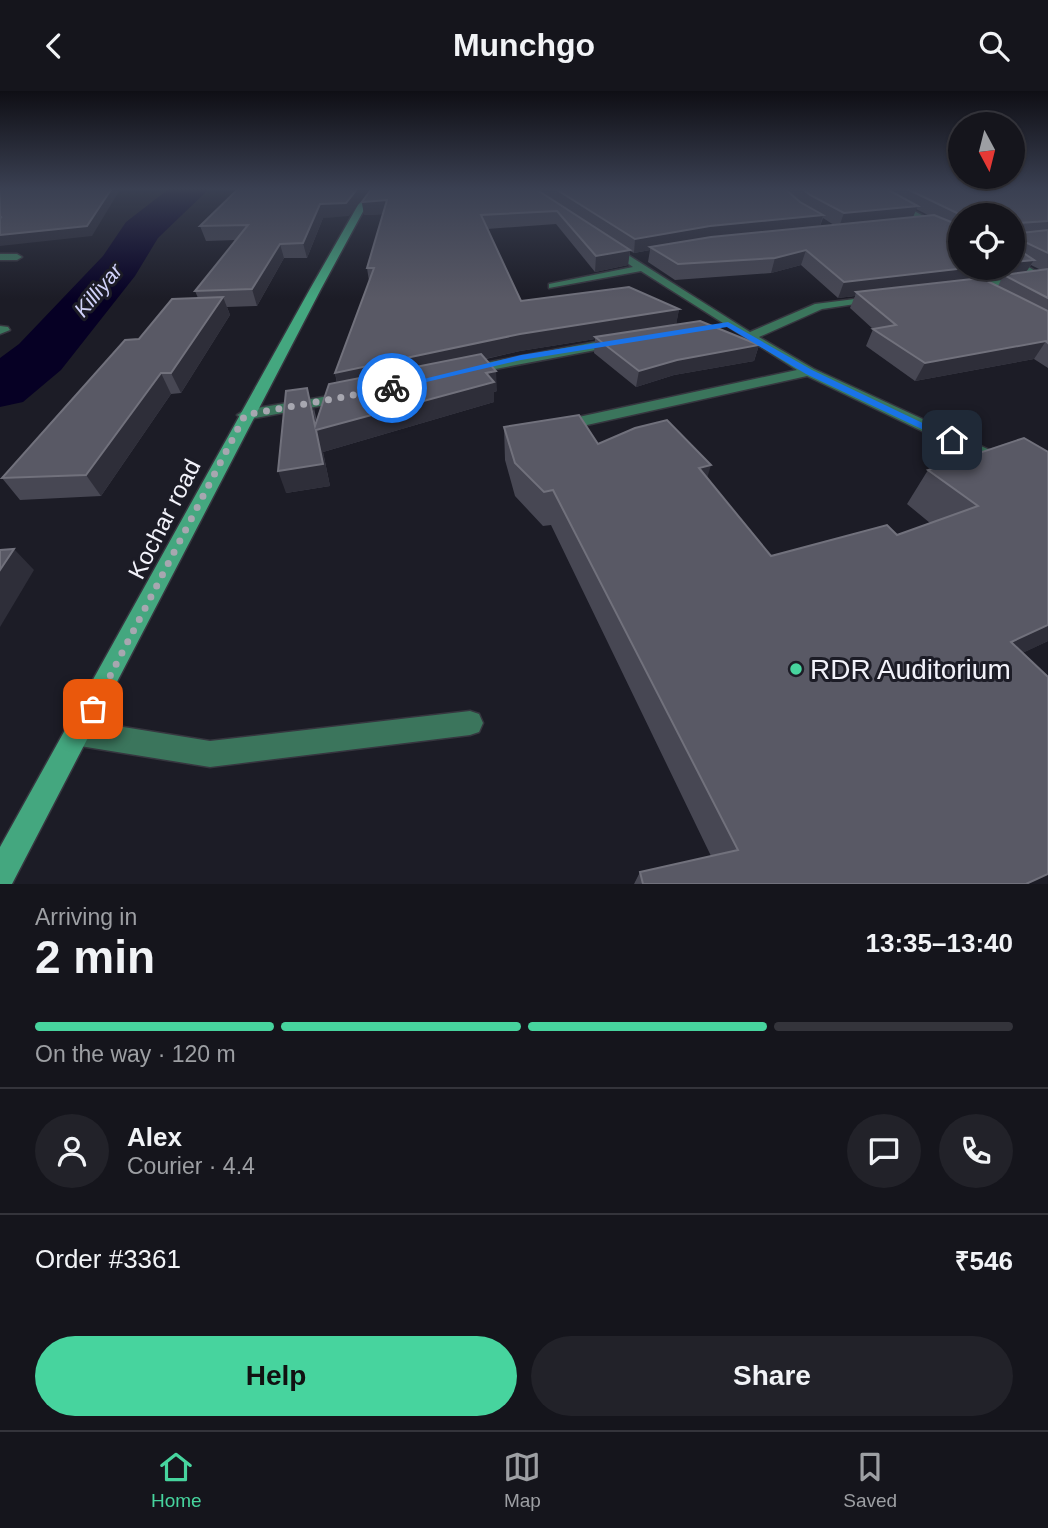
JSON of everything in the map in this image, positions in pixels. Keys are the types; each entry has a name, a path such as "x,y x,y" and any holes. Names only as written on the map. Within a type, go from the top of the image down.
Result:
{"street":[{"name":"Kochar road","path":"0,876 80,733 245,415 351,225"},
{"path":"904,226 913,225"},
{"path":"593,236 638,262 728,324 809,372 1010,467"},
{"path":"0,257 17,257"},
{"path":"553,286 638,262"},
{"path":"996,299 966,286 1035,280 1039,276 1025,268"},
{"path":"752,336 819,306 883,297"},
{"path":"702,328 728,324"},
{"path":"457,373 521,358 637,339"},
{"path":"548,429 809,372"},
{"path":"245,415 359,395"},
{"path":"80,733 210,754 470,723"}],"building":[{"path":"0,225 88,225 87,226 0,235"},
{"path":"248,225 311,225 303,243 280,244 252,289 195,291"},
{"path":"380,225 486,225 521,301 629,287 679,309 520,334 335,373 374,268 367,268"},
{"path":"569,225 591,225 630,250 596,256"},
{"path":"613,225 720,225 710,226 635,239"},
{"path":"833,225 948,225 948,270 844,282 806,250 775,258 678,264 650,247 711,237"},
{"path":"1048,230 1048,253 1025,242 1025,233"},
{"path":"1025,254 1034,260 1025,261"},
{"path":"1048,269 1048,298 1014,280 1025,280 1025,272"},
{"path":"985,280 1048,311 1048,343 1046,341 925,363 873,329 896,325 856,292"},
{"path":"223,297 171,373 161,373 86,475 2,478 125,340 139,339 172,299"},
{"path":"700,321 759,345 677,360 639,371 595,337"},
{"path":"481,354 496,371 486,373 494,382 316,430 323,464 278,471 286,391 307,388 315,426 329,384"},
{"name":"RDR Auditorium","path":"579,415 598,444 635,428 667,420 711,465 699,468 771,556 887,525 897,535 978,506 928,470 1024,438 1048,452 1048,625 1011,642 1048,677 1048,874 1026,884 643,884 640,872 738,850 553,490 544,492 515,463 504,427"},
{"path":"14,549 0,570 0,550"}],"waterway":[{"name":"Killiyar","path":"0,388 40,357 119,266 141,231 148,225"}],"way so far":[{"path":"93,709 245,415 392,388"}],"place":[{"name":"RDR Auditorium","path":"796,669"}],"route":[{"path":"392,388 521,358 728,324 809,372 952,440"}]}
